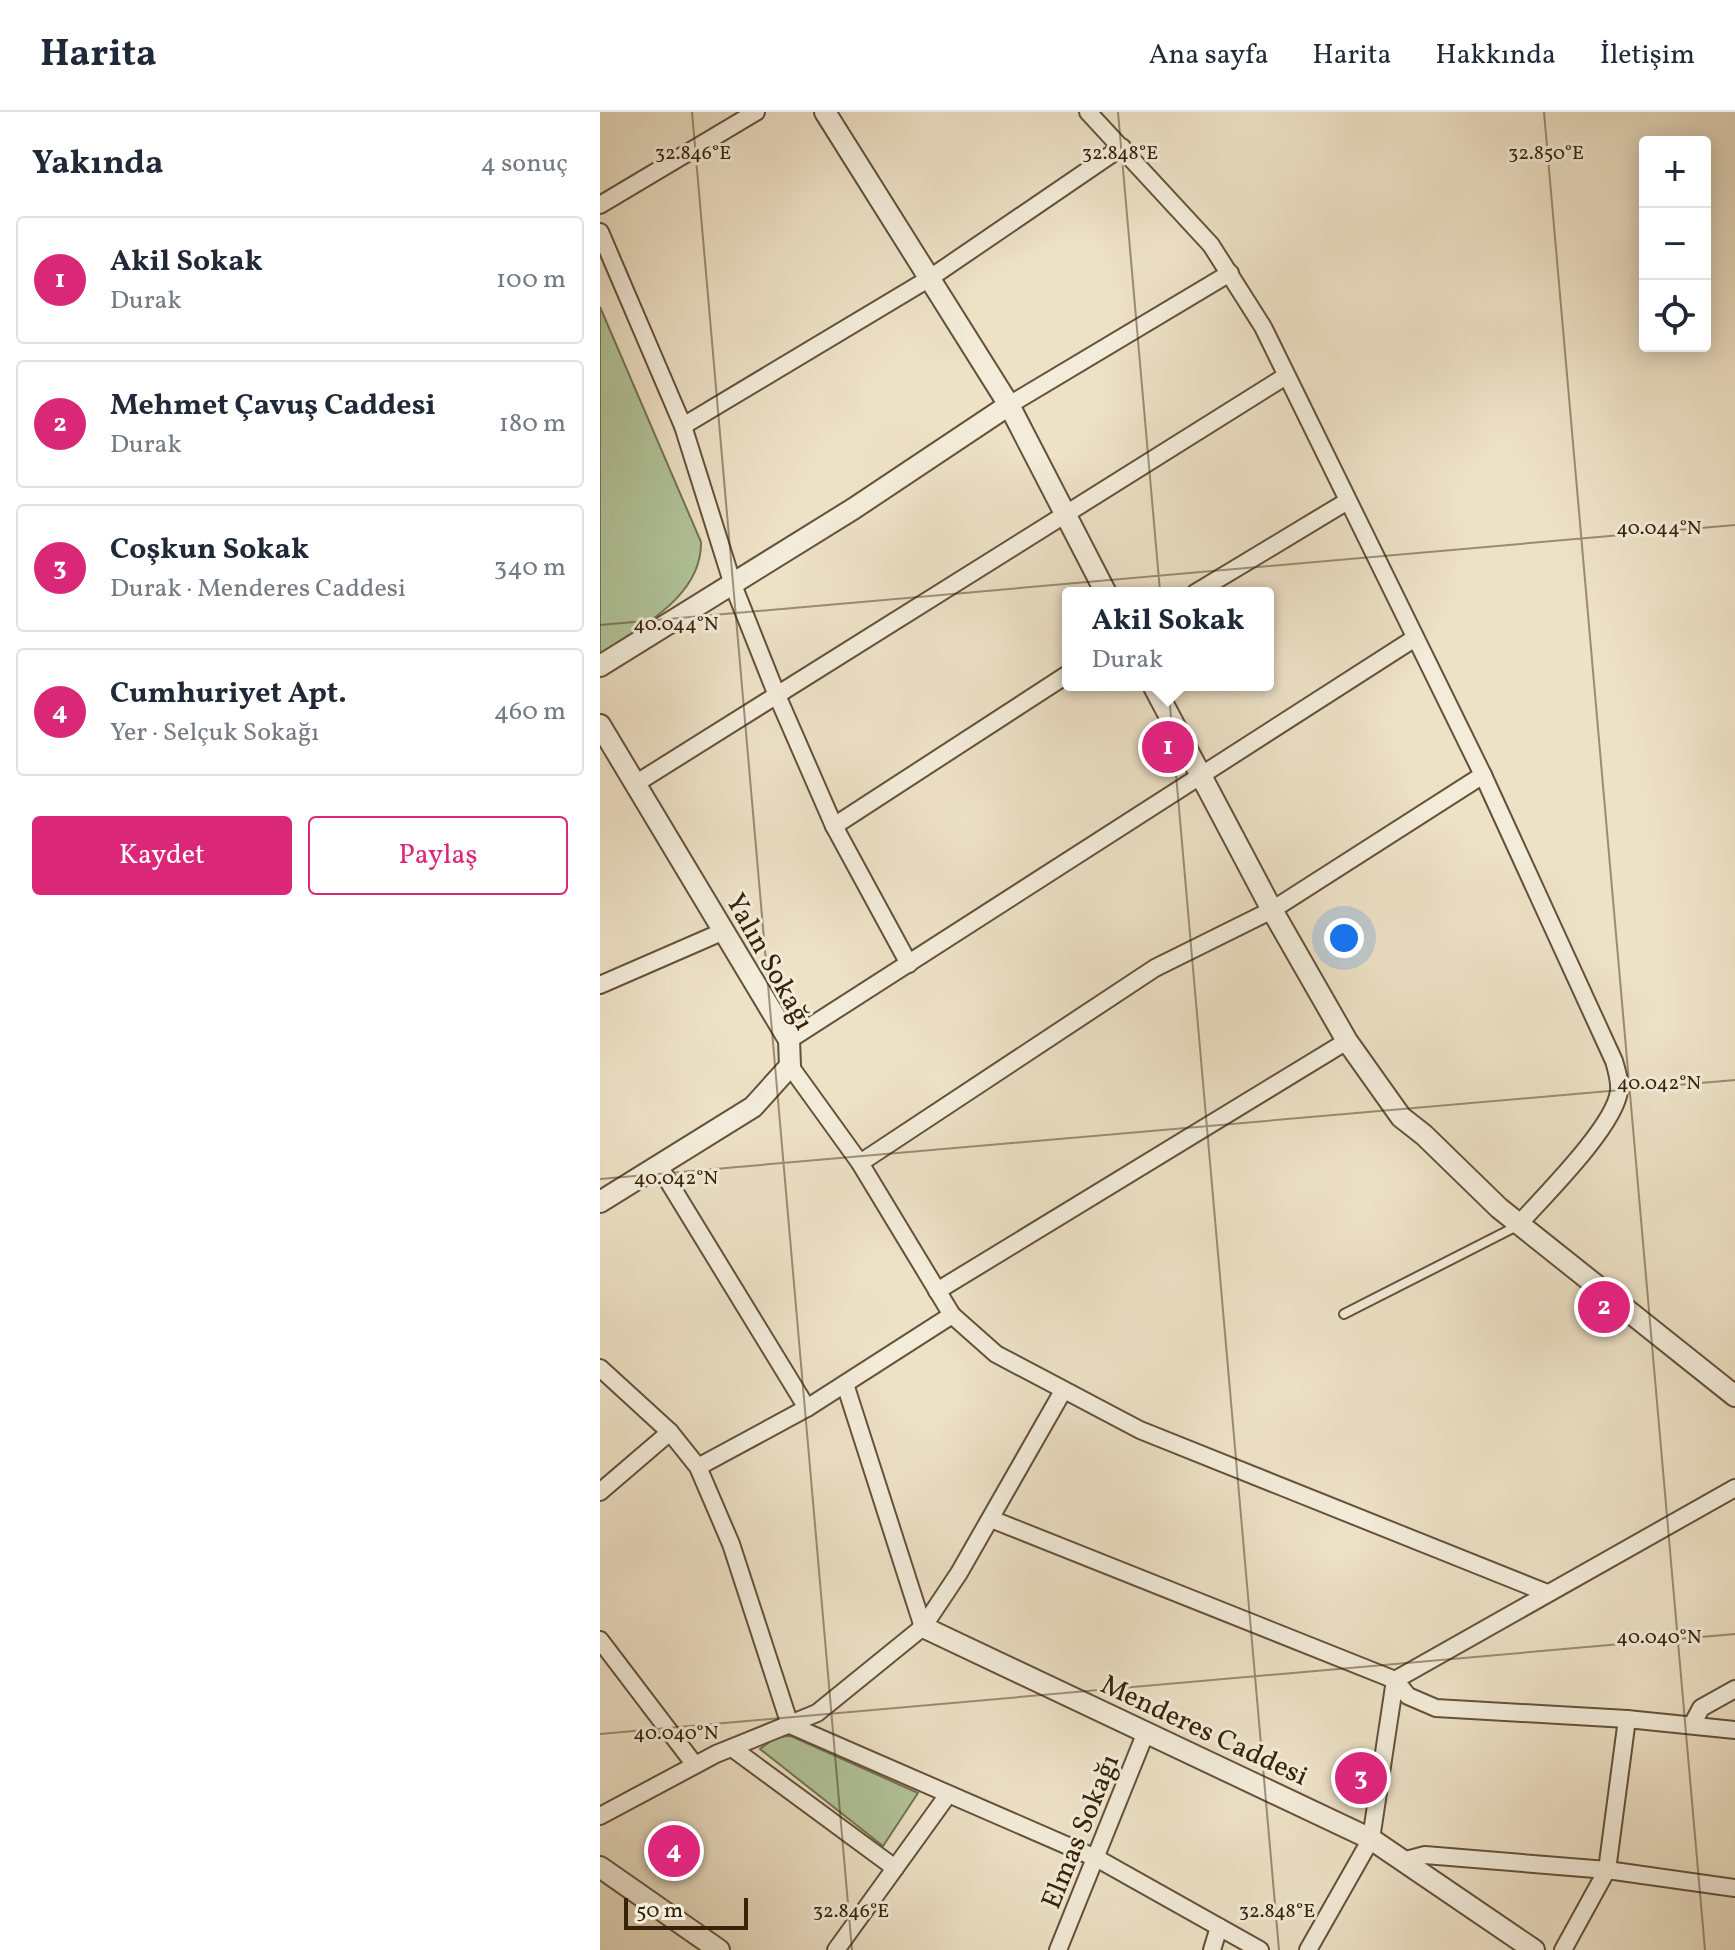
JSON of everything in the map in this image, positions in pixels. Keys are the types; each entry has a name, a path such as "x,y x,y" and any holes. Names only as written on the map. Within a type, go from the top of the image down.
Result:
{"street":[{"path":"600,205 756,112"},
{"path":"825,112 1009,405 1103,587"},
{"path":"1088,112 1171,198 1230,273 1263,327 1346,502 1483,775 1618,1075 1615,1108 1586,1149 1519,1224"},
{"path":"683,426 930,278 1122,147"},
{"path":"600,232 683,426 733,585 776,693 834,826 909,964"},
{"path":"600,666 733,585 1009,405 1230,273"},
{"path":"635,784 1286,376"},
{"path":"1205,587 1346,502"},
{"path":"789,1040 1415,638"},
{"path":"834,826 1062,678"},
{"path":"1156,691 1272,910 1347,1041 1401,1117 1519,1224 1735,1396"},
{"name":"Yalın Sokağı","path":"600,725 789,1040 790,1066 753,1107 600,1202"},
{"path":"860,1163 1034,1044 1155,968 1272,910 1483,775"},
{"path":"600,985 724,931"},
{"path":"937,1291 1347,1041"},
{"path":"790,1066 860,1163 952,1315 996,1354 1140,1430 1547,1593"},
{"path":"659,1166 807,1408"},
{"path":"698,1467 807,1408 952,1315"},
{"path":"600,1368 670,1432 698,1467 731,1544 790,1725 947,1796 1098,1859 1260,1950"},
{"path":"845,1384 923,1627"},
{"path":"600,1816 695,1765 817,1713 923,1627 991,1519 1063,1391"},
{"path":"600,1492 670,1432"},
{"path":"1395,1680 1735,1488"},
{"path":"991,1519 1395,1680 1408,1696 1436,1708 1627,1719 1735,1730"},
{"name":"Menderes Caddesi","path":"923,1627 1371,1839 1534,1950"},
{"path":"600,1640 695,1765"},
{"path":"1308,1950 1371,1839 1395,1680"},
{"path":"1692,1725 1701,1708 1735,1689"},
{"path":"1563,1950 1607,1870 1627,1719"},
{"name":"Elmas Sokağı","path":"1058,1950 1098,1859 1146,1732"},
{"path":"732,1748 895,1868"},
{"path":"836,1950 947,1796"},
{"path":"1402,1861 1425,1855 1607,1870 1735,1888"},
{"path":"600,1867 719,1950"},
{"path":"1212,1950 1219,1927"}],"lane":[{"path":"1344,1314 1519,1224"}],"green space":[{"path":"600,307 701,542 699,561 680,594 650,621 600,654"},
{"path":"791,1736 918,1793 883,1846 760,1749 776,1737"}],"place":[{"name":"Akil Sokak","path":"1168,747"},
{"name":"Mehmet Çavuş Caddesi","path":"1604,1307"},
{"name":"Coşkun Sokak","path":"1361,1778"},
{"name":"Cumhuriyet Apt.","path":"674,1851"}]}
